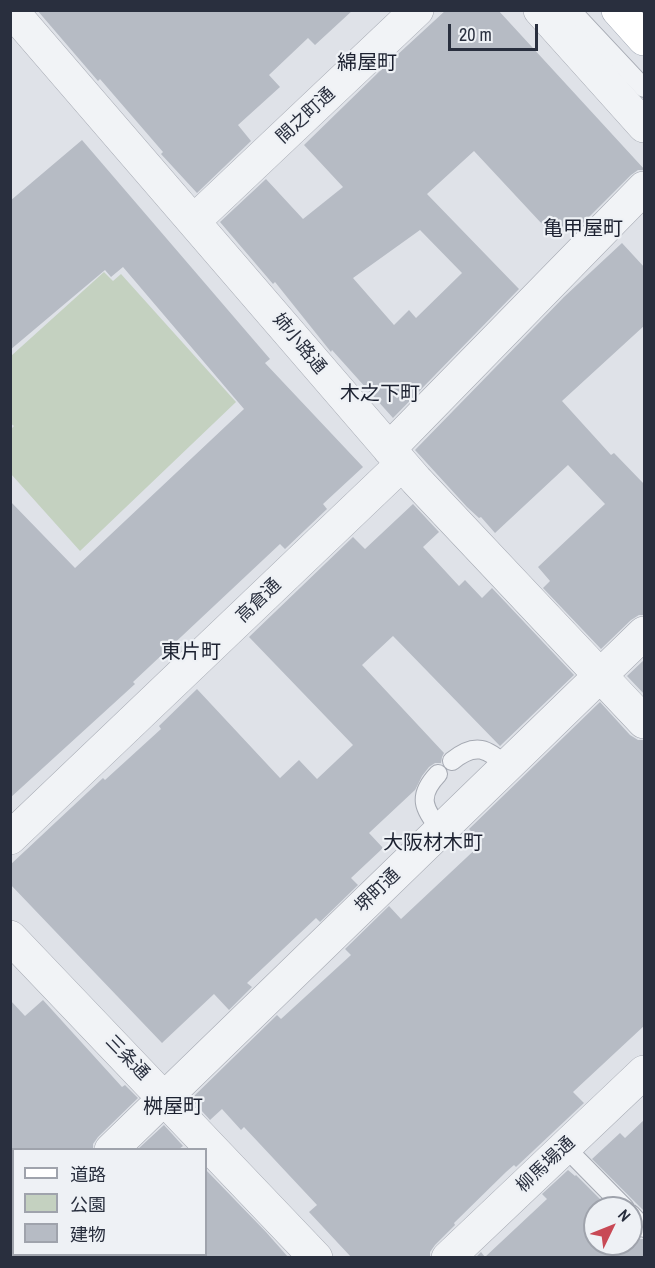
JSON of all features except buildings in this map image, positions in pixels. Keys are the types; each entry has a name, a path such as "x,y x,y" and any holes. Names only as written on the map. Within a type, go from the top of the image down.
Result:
{"main road":[{"path":"618,10 645,39"}],"street":[{"name":"姉小路通","path":"11,10 395,456 645,722"},
{"name":"間之町通","path":"194,221 417,10"},
{"path":"540,10 645,126"},
{"name":"高倉通","path":"10,838 395,456 645,188"},
{"name":"堺町通","path":"112,1148 645,633"},
{"name":"三条通","path":"10,937 316,1257"},
{"name":"柳馬場通","path":"448,1257 645,1072"}],"lane":[{"path":"571,10 645,88"},
{"path":"452,761 464,752 478,749 491,753 507,767"},
{"path":"438,774 428,785 424,799 427,812 441,830"},
{"path":"565,1147 613,1196"}],"green space":[{"path":"104,272 113,281 121,274 236,402 80,551 11,474 11,429 14,426 10,423 11,356"}],"district":[{"name":"綿屋町","path":"367,64"},
{"name":"亀甲屋町","path":"583,230"},
{"name":"木之下町","path":"380,395"},
{"name":"東片町","path":"191,653"},
{"name":"大阪材木町","path":"433,844"},
{"name":"桝屋町","path":"173,1108"}]}
